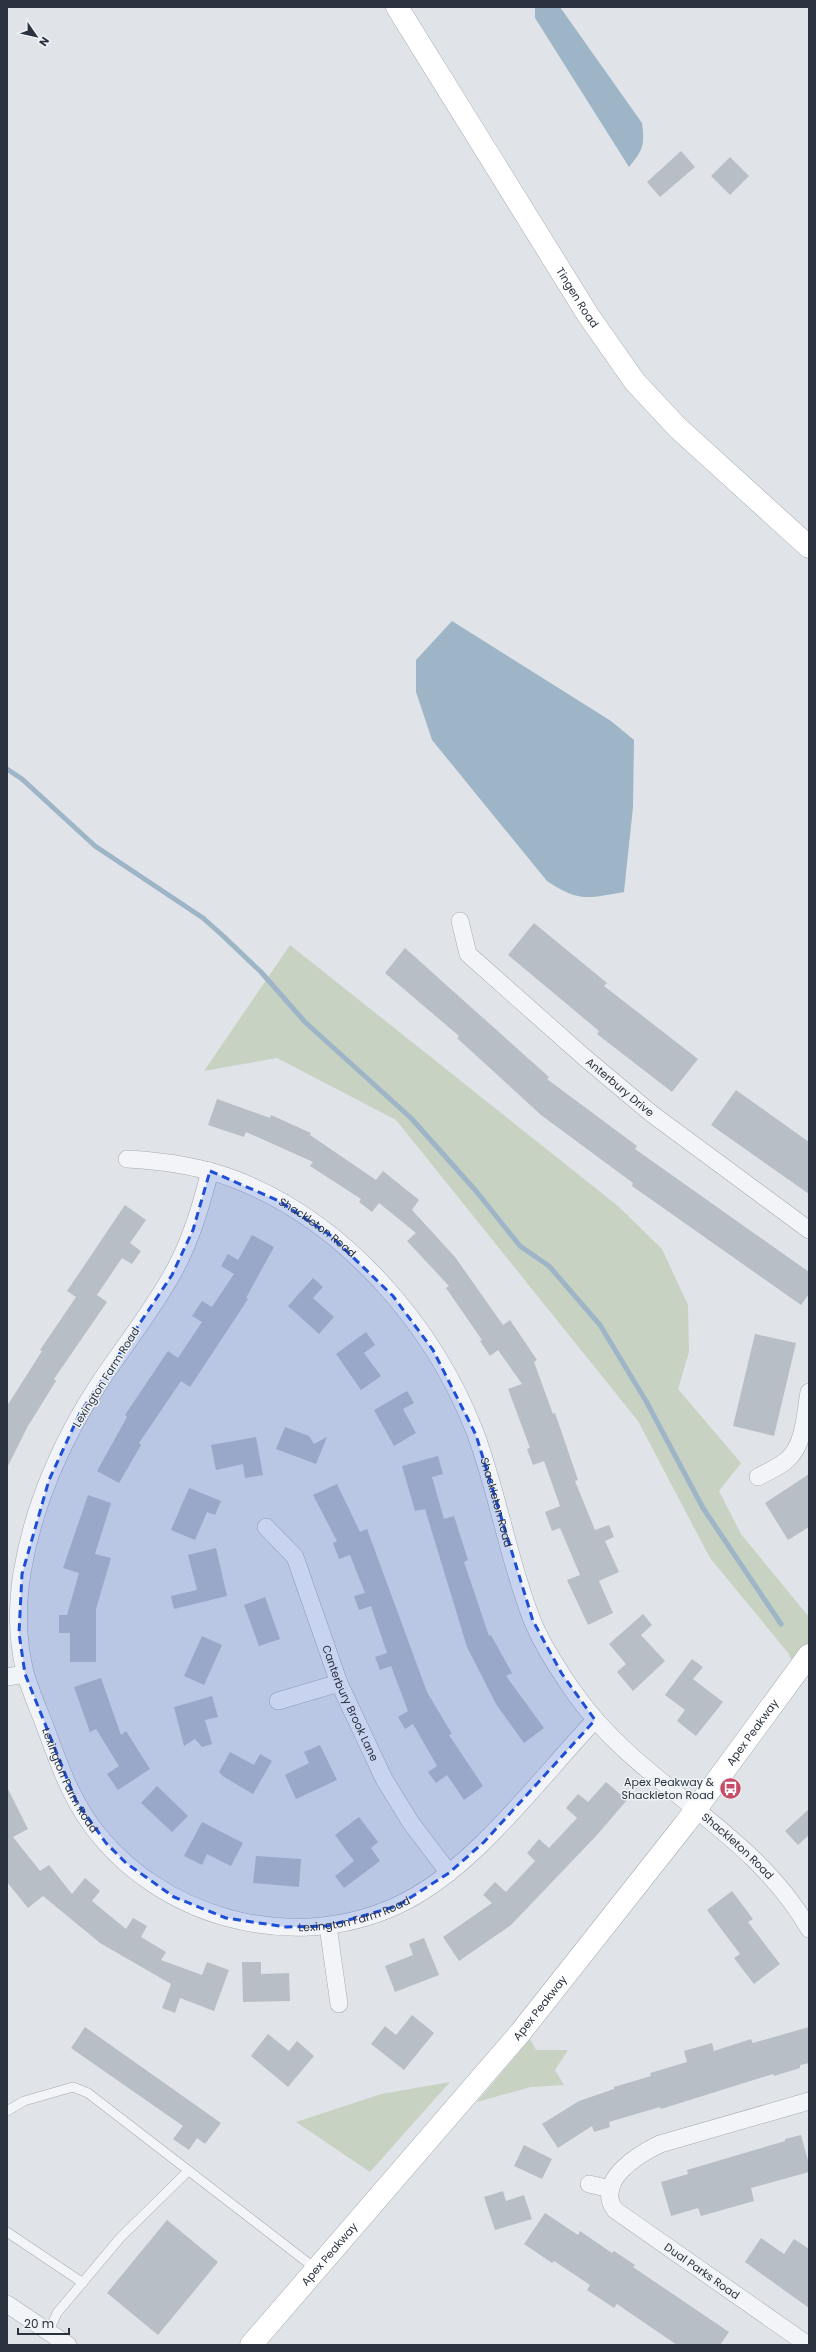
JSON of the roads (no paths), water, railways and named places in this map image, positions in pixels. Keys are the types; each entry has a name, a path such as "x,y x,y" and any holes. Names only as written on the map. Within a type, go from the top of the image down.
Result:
{"main road":[{"name":"Tingen Road","path":"398,7 588,315 635,382 678,428 809,547"},
{"name":"Apex Peakway","path":"251,2345 520,2033 625,1902 809,1655"}],"street":[{"name":"Anterbury Drive","path":"460,921 468,954 578,1052 652,1114 809,1230"},
{"name":"Shackleton Road","path":"127,1159 163,1161 210,1171 256,1188 279,1201 330,1236 376,1277 418,1328 450,1378 476,1435 520,1586 533,1621 562,1674 594,1720 615,1741 732,1837 766,1871 788,1897 809,1929"},
{"name":"Lexington Farm Road","path":"210,1171 193,1230 172,1275 80,1414 49,1480 28,1544 22,1574 19,1603 19,1633 25,1674 63,1775 76,1801 91,1825 126,1864 174,1897 226,1918 286,1927 328,1926 364,1918 397,1906 449,1873 484,1842 594,1720"},
{"path":"758,1477 787,1460 795,1450 801,1437 809,1392"},
{"name":"Canterbury Brook Lane","path":"266,1527 295,1557 339,1684 366,1745 384,1779 411,1823 449,1873"},
{"path":"7,1677 25,1674"},
{"path":"278,1701 339,1684"},
{"path":"328,1926 339,2004"},
{"path":"589,2184 611,2189 614,2179 625,2166 643,2152 660,2144 809,2101"},
{"name":"Dual Parks Road","path":"611,2189 610,2200 615,2210 808,2345"},
{"path":"7,2304 68,2345"}],"lane":[{"path":"7,2111 24,2101 73,2087 88,2093 316,2269"},
{"path":"49,2331 57,2313 120,2238 188,2171"},
{"path":"7,2232 83,2283"}],"water":[{"path":"535,7 560,7 642,123 642,147 629,167 535,18"},
{"path":"452,621 611,721 634,740 633,807 624,892 593,897 576,896 547,881 432,740 416,692 416,660"}],"waterway":[{"path":"7,769 22,779 95,846 203,918 221,934 261,972 305,1022 411,1118 476,1191 520,1246 549,1266 600,1325 646,1401 703,1508 781,1624"}],"place":[{"name":"Apex Peakway & Shackleton Road","path":"730,1788"}]}
